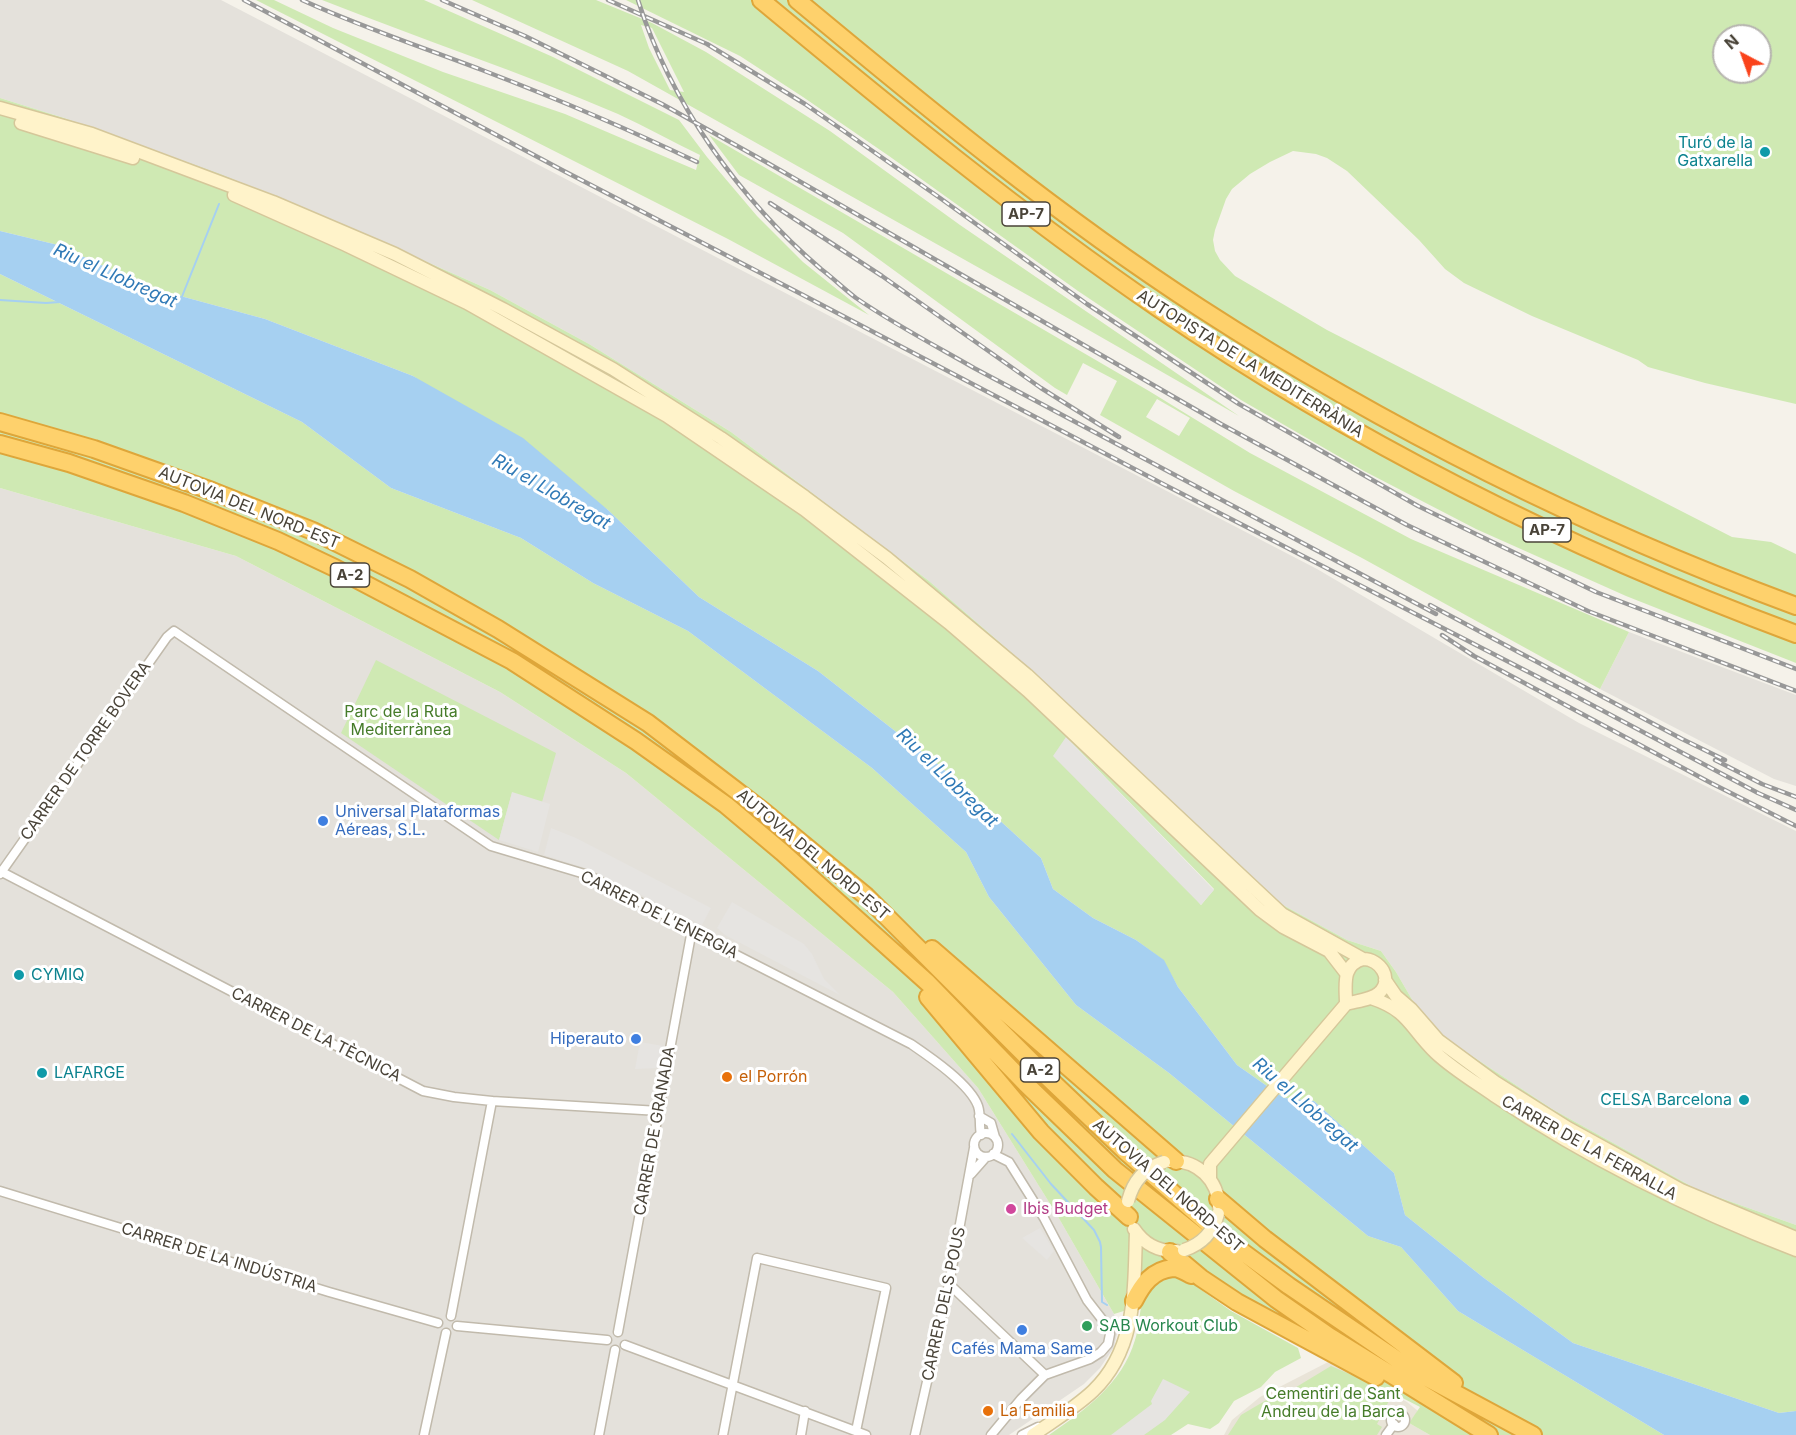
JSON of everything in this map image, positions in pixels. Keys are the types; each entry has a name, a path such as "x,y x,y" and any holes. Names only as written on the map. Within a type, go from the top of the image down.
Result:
{"highway":[{"name":"AUTOPISTA DE LA MEDITERRÀNIA","path":"760,0 1017,207 1160,309 1258,373 1365,436 1515,514 1657,579 1796,634"},
{"name":"AUTOPISTA DE LA MEDITERRÀNIA","path":"797,0 1054,206 1146,272 1260,346 1413,433 1524,491 1637,543 1796,606"},
{"name":"AUTOVIA DEL NORD-EST","path":"0,422 94,449 212,491 313,531 410,579 498,629 648,723 763,811 866,896 1043,1073 1126,1152 1229,1242 1414,1371 1533,1435"},
{"name":"AUTOVIA DEL NORD-EST","path":"0,444 69,463 184,502 335,567 512,661 636,741 726,805 888,947 1115,1170 1276,1299 1329,1336 1489,1435"},
{"path":"866,896 937,953 1170,1161"},
{"path":"888,947 1041,1132 1096,1187 1131,1217"},
{"path":"1218,1207 1265,1239 1495,1414"},
{"path":"1170,1250 1201,1278 1237,1302 1377,1378 1461,1418"},
{"path":"1134,1301 1142,1284 1152,1275 1174,1268 1201,1278"}],"street":[{"path":"0,108 92,134 273,202 395,254 613,369 721,438 805,496 887,558 1026,675 1274,907 1292,920 1363,959"},
{"path":"0,116 85,142 213,186 336,240 467,303 667,416 805,510 949,623 1076,734 1260,910 1283,927 1329,951 1353,994 1367,998"},
{"name":"CARRER DE TORRE BOVERA","path":"0,872 167,637 174,631"},
{"name":"CARRER DE L'ENERGIA","path":"174,631 491,846 588,875 695,931 711,942 911,1044 940,1064 971,1095 978,1106 981,1135"},
{"name":"CARRER DE LA TÈCNICA","path":"0,872 423,1091 492,1101 659,1111"},
{"name":"CARRER DE GRANADA","path":"618,1332 691,936 695,931"},
{"path":"1135,1268 1143,1255 1198,1245 1209,1234 1218,1207 1210,1179 1210,1164 1346,1004 1381,991 1385,974 1379,964 1369,959 1354,962 1346,979 1346,1004"},
{"name":"CARRER DE LA FERRALLA","path":"1385,980 1396,996 1411,1009 1438,1040 1495,1082 1568,1128 1681,1190 1796,1238"},
{"name":"CARRER DE LA FERRALLA","path":"1367,998 1389,1004 1401,1013 1435,1052 1459,1071 1574,1144 1682,1200 1796,1250"},
{"path":"451,1316 492,1101"},
{"name":"CARRER DE L'ENERGIA","path":"979,1116 991,1123 994,1137"},
{"path":"971,1174 990,1156 997,1148 994,1137 988,1134 981,1135 975,1140 974,1148 978,1154 990,1156 1010,1162 1044,1218 1087,1300 1108,1327 1110,1334 1108,1344 1090,1359 1045,1375 991,1435"},
{"name":"CARRER DELS POUS","path":"915,1435 950,1284 974,1148"},
{"path":"1033,1435 1092,1392 1108,1374 1121,1350 1130,1325 1134,1301 1135,1268 1131,1217 1133,1186 1142,1173 1170,1161 1195,1166 1210,1164"},
{"path":"1195,1166 1210,1179"},
{"name":"CARRER DE LA INDÚSTRIA","path":"0,1191 438,1323"},
{"path":"1131,1217 1144,1241 1170,1250"},
{"path":"723,1435 757,1258 886,1288 856,1431"},
{"path":"950,1284 1045,1375"},
{"path":"443,1316 451,1316 457,1326 453,1332 446,1334 440,1330 438,1323 443,1316"},
{"path":"457,1326 607,1340"},
{"path":"618,1332 625,1337 625,1345 615,1350 609,1346 607,1340 611,1334 618,1332"},
{"path":"424,1435 446,1334"},
{"path":"625,1345 866,1435"},
{"path":"599,1435 615,1350"},
{"path":"801,1435 805,1411"},
{"path":"1022,1435 1052,1421"},
{"path":"1386,1435 1398,1425 1397,1435"}],"shaded area":[{"name":"CELSA Barcelona","path":"0,0 221,0 1317,569 1579,723 1796,831 1796,1225 1698,1190 1552,1109 1428,1027 1381,951 1347,940 1270,898 1028,667 929,581 731,432 589,344 490,290 348,227 64,118 0,98"},
{"path":"0,488 236,556 500,692 626,773 893,992 978,1088 1057,1215 1114,1314 1118,1329 1114,1347 1100,1368 1084,1384 1009,1435 0,1435"},
{"path":"1629,632 1796,695 1796,786 1774,779 1600,689"},
{"path":"1066,737 1214,890 1201,905 1053,756"},
{"path":"512,792 550,804 538,852 499,840"},
{"path":"551,828 576,838 711,908 702,925 589,869 544,855"},
{"path":"732,902 804,944 812,954 824,979 840,995 725,935 717,928"},
{"path":"640,1042 663,1046 658,1068 635,1069"},
{"path":"1040,1228 1054,1251 1047,1260 1022,1238"},
{"name":"Cementiri de Sant Andreu de la Barca","path":"1330,1361 1407,1402 1418,1411 1409,1423 1430,1435 1224,1435 1232,1420 1260,1397"},
{"path":"1163,1379 1190,1392 1165,1420 1144,1435 1111,1435 1152,1404 1151,1401"}],"green space":[{"path":"256,0 274,0 333,28 443,72 565,114 696,170 700,155 618,114 322,0 424,0 553,57 679,120 757,216 803,262 869,315 728,239"},
{"path":"472,0 596,0 652,23 706,52 830,131 960,225 1239,416 1031,297 628,71","holes":["641,25 652,28 684,92 670,90 649,48"]},
{"path":"626,0 1796,0 1796,404 1648,367 1638,360 1532,316 1464,283 1445,269 1419,240 1347,171 1316,154 1293,151 1250,174 1232,189 1226,199 1213,240 1220,260 1235,276 1327,330 1732,537 1771,542 1796,554 1796,663 1626,596 1476,529 1364,471 1241,400 1078,291 803,97 740,56"},
{"path":"0,98 64,118 220,174 348,227 490,290 589,344 731,432 929,581 1028,667 1270,898 1347,940 1381,951 1428,1027 1552,1109 1698,1190 1796,1225 1796,1411 1779,1413 1573,1343 1484,1278 1405,1215 1394,1173 1314,1101 1284,1098 1237,1065 1178,987 1163,960 1136,940 1093,918 1053,889 1041,858 940,766 818,671 699,597 608,510 413,376 265,319 151,288 58,245 0,231","holes":["1066,737 1214,889 1201,905"]},
{"path":"709,135 1149,391 1250,453 1411,539 1629,632 1600,689 1362,558 1234,491 1100,415 1117,381 1083,363 1067,395 843,233 739,175","holes":["1157,399 1190,418 1179,436 1146,417"]},
{"path":"0,274 302,422 391,488 521,538 593,583 688,631 872,768 966,852 989,897 1076,1005 1169,1073 1368,1236 1401,1247 1458,1311 1664,1435 1430,1435 1409,1423 1420,1407 1393,1393 1377,1424 1382,1427 1377,1435 1228,1435 1241,1415 1280,1392 1293,1389 1331,1366 1387,1390 1231,1309 1181,1274 1172,1273 1193,1284 1231,1311 1298,1348 1301,1358 1275,1372 1261,1387 1234,1401 1219,1423 1210,1429 1188,1424 1171,1435 1049,1435 1089,1406 1112,1383 1129,1356 1135,1340 1142,1303 1140,1306 1114,1314 1057,1215 978,1088 893,992 626,773 500,692 236,556 0,488"},
{"name":"Parc de la Ruta Mediterrànea","path":"376,660 556,753 542,802 512,793 499,840 341,733"}],"water":[{"name":"Riu el Llobregat","path":"0,231 58,245 151,288 265,319 413,376 523,438 608,510 699,597 818,671 940,766 1041,858 1053,889 1093,918 1136,940 1164,960 1178,987 1237,1065 1284,1098 1314,1101 1394,1173 1405,1215 1484,1278 1573,1343 1779,1413 1796,1411 1796,1435 1664,1435 1458,1311 1401,1247 1368,1236 1169,1073 1076,1005 989,897 966,852 872,768 688,631 593,583 521,538 391,488 302,422 0,274"}],"waterway":[{"name":"Riu el Llobregat","path":"181,299 219,204"},
{"path":"0,300 60,302"},
{"path":"1012,1134 1051,1184 1094,1230 1101,1247 1102,1302 1107,1305"}],"railway":[{"path":"244,0 562,170 1163,484 1758,793 1796,810"},
{"path":"302,0 563,102 697,162"},
{"path":"442,0 525,36 662,104 1221,424 1407,525 1588,611 1796,691"},
{"path":"608,0 707,44 805,104 1087,304 1239,404 1418,506 1596,592 1796,669"},
{"path":"638,0 669,75 711,147 736,180 791,242 856,298 899,326 974,368 1436,614"},
{"path":"770,203 882,276 1041,388 1119,437"},
{"path":"1430,605 1725,760"},
{"path":"1442,635 1474,656 1796,826"},
{"path":"1715,760 1762,784 1796,797"}],"place":[{"name":"Turó de la Gatxarella","path":"1765,152"},
{"name":"Universal Plataformas Aéreas, S.L.","path":"323,821"},
{"name":"CYMIQ","path":"19,975"},
{"name":"Hiperauto","path":"636,1039"},
{"name":"LAFARGE","path":"42,1073"},
{"name":"el Porrón","path":"727,1077"},
{"name":"CELSA Barcelona","path":"1744,1100"},
{"name":"Ibis Budget","path":"1011,1209"},
{"name":"SAB Workout Club","path":"1087,1326"},
{"name":"Cafés Mama Same","path":"1022,1330"},
{"name":"La Familia","path":"988,1411"}]}
